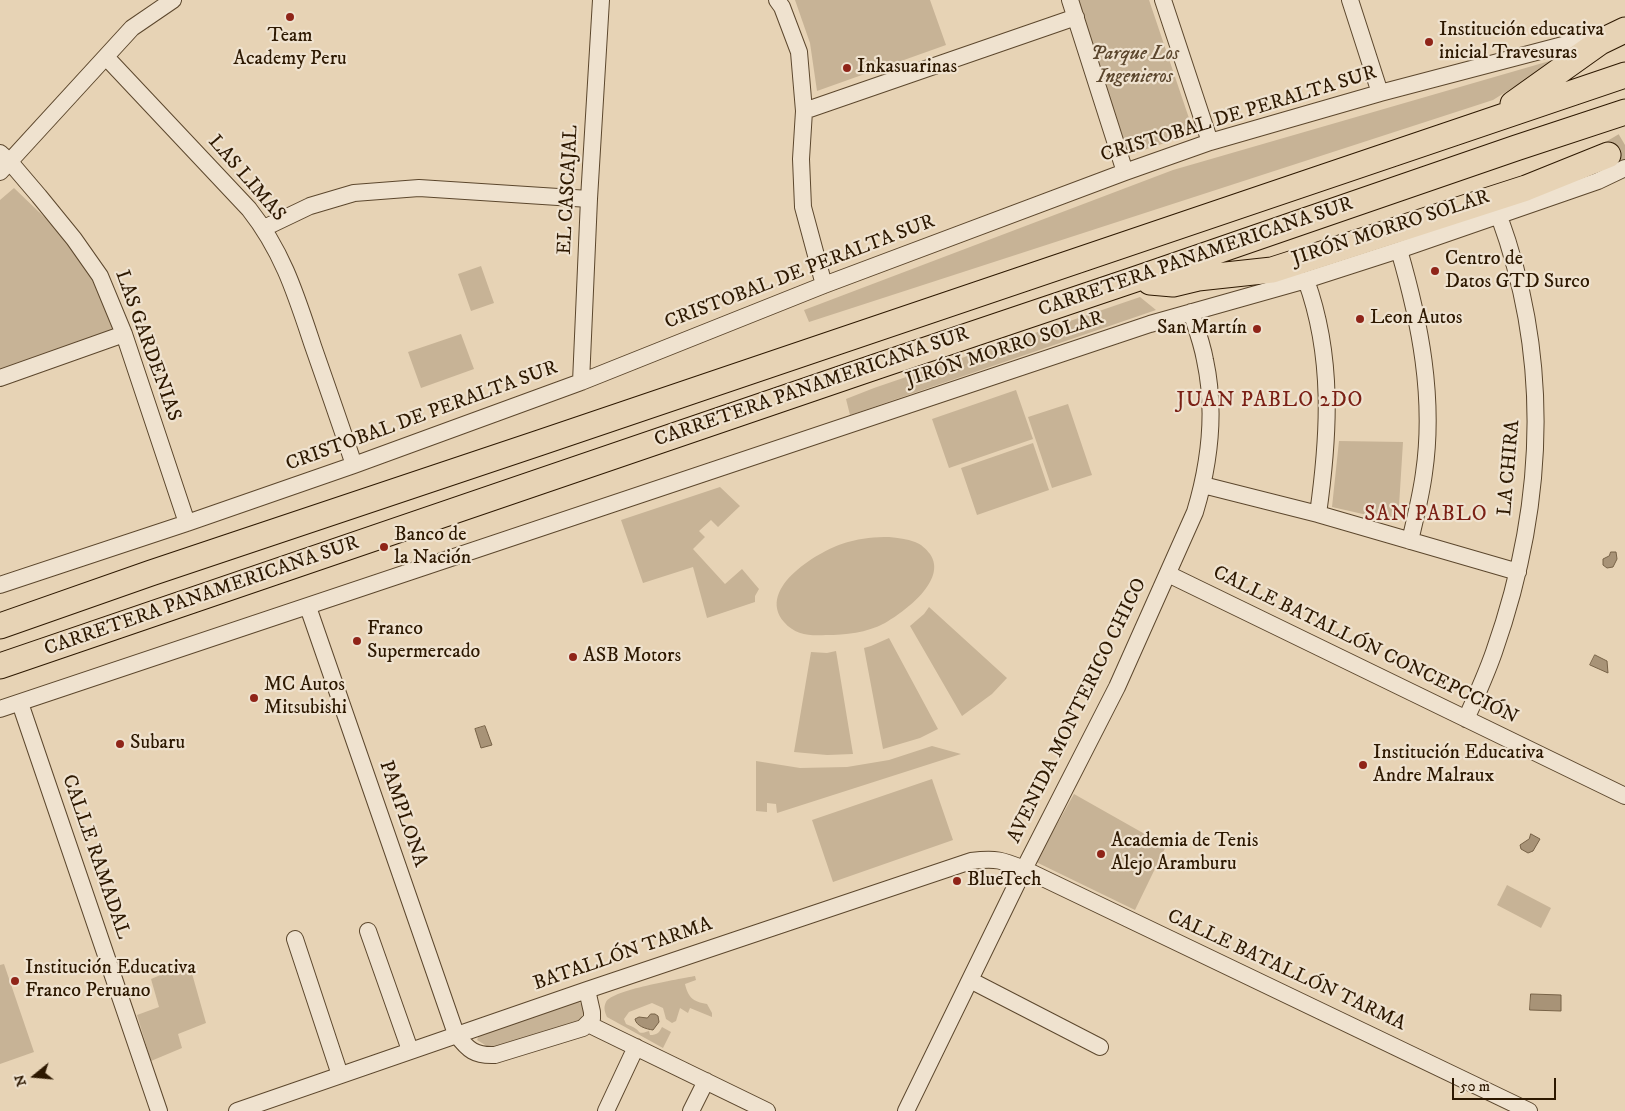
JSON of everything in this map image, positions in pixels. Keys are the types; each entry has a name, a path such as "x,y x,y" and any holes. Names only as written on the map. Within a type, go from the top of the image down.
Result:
{"highway":[{"path":"1493,119 1600,42 1625,29"},
{"name":"CARRETERA PANAMERICANA SUR","path":"0,626 151,573 1625,75"},
{"name":"CARRETERA PANAMERICANA SUR","path":"0,666 1625,112"},
{"path":"1516,148 1625,130"},
{"path":"1133,280 1173,284 1198,278 1272,270 1616,161"}],"street":[{"path":"3,162 132,28 173,0"},
{"name":"EL CASCAJAL","path":"581,382 589,199 601,0"},
{"path":"777,0 782,7 799,52 804,111 801,159 802,207 824,285"},
{"path":"1070,0 1125,172"},
{"path":"1162,0 1210,142"},
{"path":"1350,0 1380,93"},
{"path":"804,111 1076,17"},
{"name":"CRISTOBAL DE PERALTA SUR","path":"0,585 354,465 581,382 824,285 1210,142 1380,93 1625,29"},
{"name":"LAS LIMAS","path":"106,57 249,209 264,228 279,254 293,285 354,465"},
{"name":"JIRÓN MORRO SOLAR","path":"0,710 701,473 1191,312 1306,280 1399,250 1598,180 1616,161"},
{"name":"LAS GARDENIAS","path":"3,162 74,239 100,276 124,334 186,523"},
{"path":"264,228 310,206 363,192 419,188 589,199"},
{"name":"LA CHIRA","path":"1466,718 1493,654 1518,572 1534,472 1536,425 1534,366 1525,304 1507,236 1499,216"},
{"path":"1399,250 1417,317 1424,362 1427,430 1424,473 1410,541"},
{"path":"1306,280 1314,304 1322,345 1328,401 1326,460 1318,514"},
{"name":"AVENIDA MONTERICO CHICO","path":"906,1111 1024,869 1117,687 1195,512 1203,485 1210,449 1212,416 1205,359 1191,312"},
{"path":"0,378 124,334"},
{"path":"1203,485 1318,514 1518,572"},
{"name":"CALLE BATALLÓN CONCEPCCIÓN","path":"1168,574 1625,796"},
{"name":"PAMPLONA","path":"308,607 456,1034"},
{"name":"CALLE RAMADAL","path":"20,702 159,1111"},
{"name":"BATALLÓN TARMA","path":"237,1111 456,1034 971,861 1001,860 1024,869"},
{"name":"CALLE BATALLÓN TARMA","path":"1024,869 1529,1111"},
{"path":"368,931 410,1050"},
{"path":"295,939 340,1075"},
{"path":"970,980 1100,1047"},
{"path":"456,1034 464,1045 483,1056 495,1055 583,1028 592,1019 587,990"},
{"path":"588,1024 767,1111"},
{"path":"606,1111 636,1047"},
{"path":"691,1111 706,1081"}],"green space":[{"name":"Inkasuarinas","path":"795,0 930,0 946,45 817,91 810,43"},
{"name":"Parque Los Ingenieros","path":"1077,0 1149,0 1194,133 1129,155"},
{"path":"1560,58 1493,100 809,322 804,310 1173,170"},
{"path":"14,188 63,235 90,273 114,331 0,370 0,200"},
{"path":"481,266 494,303 471,311 458,274"},
{"path":"1140,297 1156,310 850,415 846,399"},
{"path":"461,334 474,369 421,388 408,352"},
{"path":"1016,390 1033,439 949,468 932,419"},
{"path":"1068,404 1092,475 1052,488 1028,417"},
{"path":"1339,441 1403,442 1398,522 1332,507"},
{"path":"1033,443 1049,490 977,515 961,468"},
{"path":"720,487 740,506 718,527 711,520 699,531 705,537 693,549 725,584 742,569 759,589 755,596 755,602 707,618 693,567 643,583 621,520"},
{"path":"889,537 909,540 919,544 930,554 934,564 929,584 903,611 878,626 856,633 841,635 803,634 793,630 784,622 777,609 778,596 784,584 808,561 836,546 848,542"},
{"path":"929,607 1007,678 992,694 962,716 910,626"},
{"path":"889,638 938,729 920,738 883,749 864,648"},
{"path":"836,651 853,754 827,755 794,752 811,652 827,653"},
{"path":"932,746 961,754 777,813 776,804 767,803 767,812 756,811 756,761 800,768 847,767 889,760"},
{"path":"932,779 953,840 833,882 812,820"},
{"name":"Academia de Tenis Alejo Aramburu","path":"1074,794 1166,846 1135,910 1036,862"},
{"path":"1507,885 1551,908 1541,928 1497,905"},
{"path":"189,963 206,1023 178,1034 182,1048 151,1061 137,1015 159,1007 151,979"},
{"path":"4,964 34,1052 0,1064 0,965"},
{"path":"695,976 696,980 685,984 688,992 698,1002 707,1004 712,1017 690,1008 688,1013 680,1008 676,1021 672,1023 666,1019 663,1008 652,1003 629,1012 624,1019 626,1024 641,1033 649,1031 650,1035 654,1035 662,1027 671,1032 663,1048 607,1017 605,1012 606,1002 620,993"},
{"path":"576,1000 580,1002 584,1011 577,1023 498,1047 490,1048 477,1040 480,1033"}],"shaded area":[{"path":"1611,552 1616,552 1617,559 1613,567 1607,568 1603,565 1603,559 1609,556"},
{"path":"1595,655 1607,661 1608,673 1590,665"},
{"path":"485,726 492,745 481,748 475,729"},
{"path":"1531,834 1540,839 1533,851 1528,853 1521,849 1520,845 1529,839"},
{"path":"1531,994 1561,995 1561,1011 1530,1010"},
{"path":"651,1014 658,1016 659,1022 653,1030 637,1024 635,1019 639,1017 647,1018"}],"tunnel":[{"path":"1608,155 1625,145"}],"place":[{"name":"Team Academy Peru","path":"290,17"},
{"name":"Institución educativa inicial Travesuras","path":"1429,42"},
{"name":"Inkasuarinas","path":"847,68"},
{"name":"Centro de Datos GTD Surco","path":"1435,271"},
{"name":"Leon Autos","path":"1360,319"},
{"name":"San Martín","path":"1257,329"},
{"name":"Banco de la Nación","path":"384,547"},
{"name":"Franco Supermercado","path":"357,641"},
{"name":"ASB Motors","path":"573,657"},
{"name":"MC Autos Mitsubishi","path":"254,698"},
{"name":"Subaru","path":"120,744"},
{"name":"Institución Educativa Andre Malraux","path":"1363,765"},
{"name":"Academia de Tenis Alejo Aramburu","path":"1101,854"},
{"name":"BlueTech","path":"957,881"},
{"name":"Institución Educativa Franco Peruano","path":"15,981"}],"district":[{"name":"JUAN PABLO 2DO","path":"1270,402"},
{"name":"SAN PABLO","path":"1426,516"}]}
